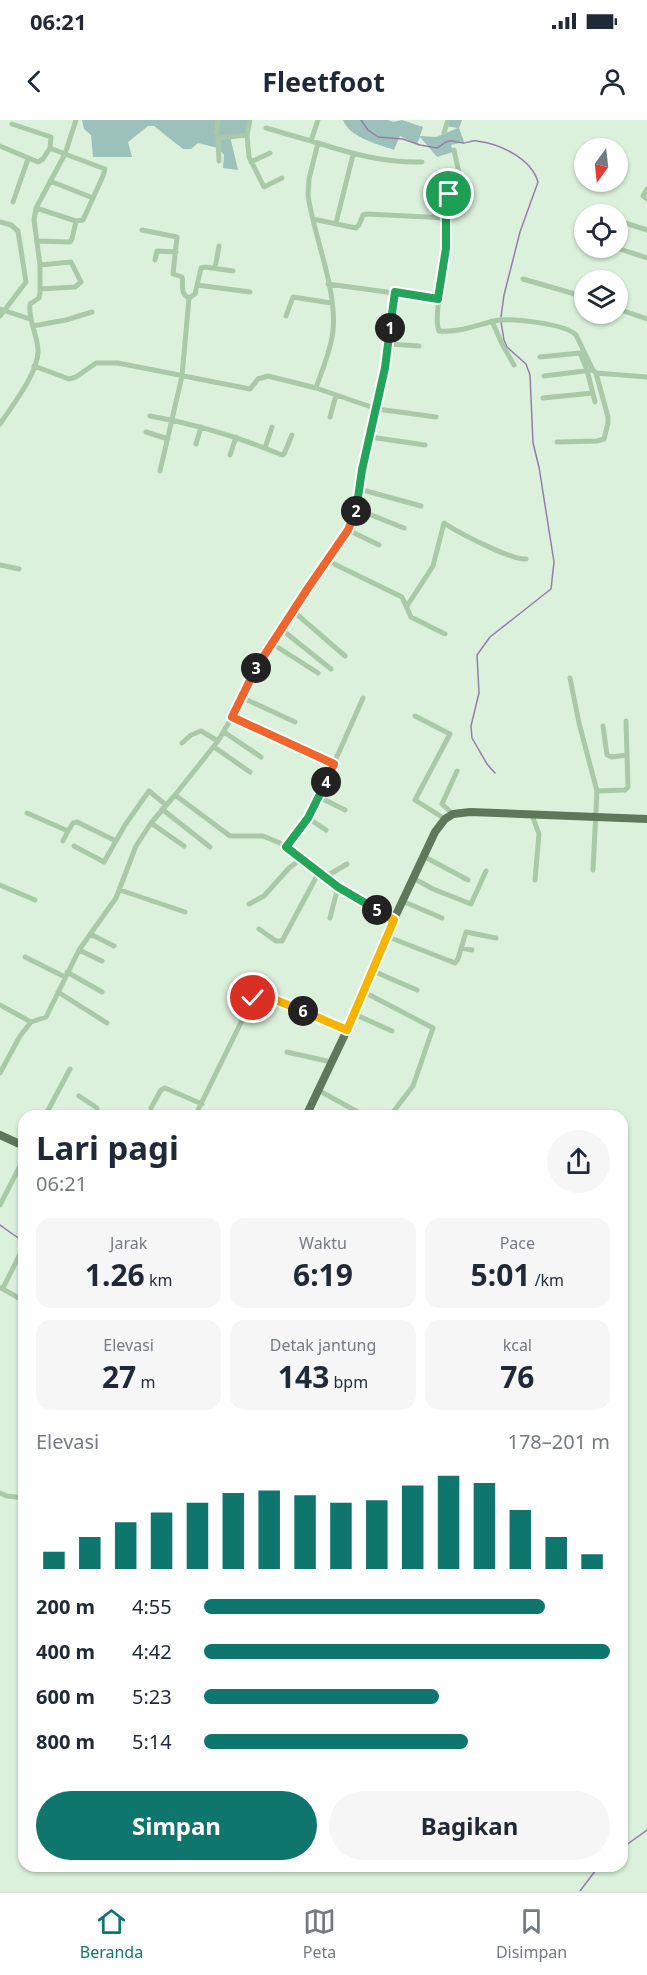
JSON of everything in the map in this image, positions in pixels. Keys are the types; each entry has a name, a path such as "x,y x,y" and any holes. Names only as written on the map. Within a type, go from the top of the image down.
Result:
{"main road":[{"path":"309,1110 347,1030 386,936 423,856 435,832 449,817 470,812 647,819"},
{"path":"0,1135 18,1143"}],"street":[{"path":"0,424 22,391 34,366 38,351 30,319 30,304 39,298 40,289 40,265 34,220 36,208 65,154 76,120"},
{"path":"216,133 218,120"},
{"path":"250,120 247,135 251,162 264,187 282,178"},
{"path":"311,141 318,120"},
{"path":"444,132 448,120"},
{"path":"0,146 28,159 41,162 50,148 51,137 12,124"},
{"path":"266,128 353,155 392,161 422,162"},
{"path":"219,161 219,137 247,135"},
{"path":"316,388 332,341 333,323 328,284 308,188 318,143"},
{"path":"36,208 76,221 83,220 105,169 50,148"},
{"path":"454,150 463,191 447,194 444,268 438,299 437,326 439,331 483,326 494,321 505,320 559,326 573,332 585,351 601,392 608,423 604,439 557,442"},
{"path":"251,162 270,153"},
{"path":"336,223 353,155"},
{"path":"13,202 28,159"},
{"path":"50,181 93,198"},
{"path":"647,189 644,197 647,200"},
{"path":"313,219 358,227 363,215 367,214 447,218"},
{"path":"37,241 70,242 76,221"},
{"path":"0,222 11,225 18,231 26,279 23,288 2,309 0,316"},
{"path":"628,224 647,230"},
{"path":"142,230 176,236 173,274 182,277 182,290 189,298"},
{"path":"215,268 219,246"},
{"path":"155,260 158,251 176,252"},
{"path":"628,252 647,258"},
{"path":"40,265 69,261 81,282 75,286 40,289"},
{"path":"189,298 195,294 201,268 233,271"},
{"path":"523,279 574,294"},
{"path":"328,284 438,299"},
{"path":"197,285 250,292"},
{"path":"0,1072 12,1047 32,1022 46,1017 79,950 120,890 136,846 151,823 214,747 243,698 271,643 348,530 356,509 377,409 389,344 395,292"},
{"path":"286,316 292,297 331,303"},
{"path":"160,471 182,376 189,298"},
{"path":"2,309 30,319"},
{"path":"33,326 92,312"},
{"path":"628,312 647,319"},
{"path":"494,321 501,344 514,364"},
{"path":"389,344 419,346"},
{"path":"540,357 580,353 592,371 591,393 595,402"},
{"path":"34,366 69,379 92,364 100,362 130,365 250,389 256,380 264,375 316,388 377,409 436,417"},
{"path":"544,376 592,371 647,377"},
{"path":"543,398 601,392"},
{"path":"330,417 336,395"},
{"path":"150,416 236,437 283,455 292,435"},
{"path":"196,444 201,427"},
{"path":"265,448 272,427"},
{"path":"146,432 168,439"},
{"path":"230,455 236,437"},
{"path":"370,437 425,445"},
{"path":"359,489 421,506"},
{"path":"356,509 404,528"},
{"path":"407,606 433,566 444,524 505,554 521,560 526,559"},
{"path":"348,530 379,545"},
{"path":"326,560 402,597 411,617 445,634"},
{"path":"0,565 19,569"},
{"path":"293,611 345,656"},
{"path":"281,629 331,669"},
{"path":"271,643 318,674"},
{"path":"570,678 597,791 593,870"},
{"path":"243,698 295,722"},
{"path":"286,847 308,818 319,797 345,734 363,698"},
{"path":"415,716 450,734 416,799 417,802 449,817"},
{"path":"232,717 334,764"},
{"path":"597,791 626,789 626,721"},
{"path":"603,726 607,755 612,757 627,755"},
{"path":"182,743 191,735 203,731 218,741"},
{"path":"224,732 261,757"},
{"path":"214,747 250,772"},
{"path":"449,817 441,804 457,771"},
{"path":"74,846 104,862 149,791 210,847"},
{"path":"176,795 230,836 262,836 286,847 338,887 394,920"},
{"path":"319,797 345,810"},
{"path":"27,813 68,831"},
{"path":"532,815 539,834 535,880"},
{"path":"308,818 326,830"},
{"path":"63,841 75,822 116,841"},
{"path":"151,823 184,846"},
{"path":"423,856 468,880"},
{"path":"249,904 264,896 289,868 301,859"},
{"path":"325,877 347,864"},
{"path":"413,878 471,904 486,871"},
{"path":"259,928 276,941 282,941 319,873"},
{"path":"0,885 35,900"},
{"path":"330,918 338,887"},
{"path":"120,890 185,912"},
{"path":"402,901 442,918"},
{"path":"386,936 455,963 466,932 496,938"},
{"path":"90,934 114,946"},
{"path":"461,948 472,950"},
{"path":"79,950 102,961"},
{"path":"25,957 102,992"},
{"path":"373,971 417,990"},
{"path":"58,992 107,1023"},
{"path":"364,992 433,1028 413,1086 395,1110"},
{"path":"198,1110 257,994 347,1030"},
{"path":"0,1005 32,1022"},
{"path":"354,1014 392,1031"},
{"path":"287,1052 331,1062"},
{"path":"48,1110 70,1069"},
{"path":"151,1107 161,1090 165,1088 202,1104"},
{"path":"317,1091 348,1110"},
{"path":"317,1091 353,1110"},
{"path":"79,1096 97,1110"},
{"path":"0,1205 18,1170"},
{"path":"18,1257 1,1288 18,1298"},
{"path":"0,1493 18,1497"}],"shaded area":[{"path":"82,120 252,120 247,136 230,136 238,170 223,168 224,155 218,148 198,143 191,149 183,149 154,126 148,126 128,142 132,157 93,157 91,135 84,129"},
{"path":"343,120 393,122 402,120 423,127 420,136 436,137 458,128 445,126 446,120 462,120 459,128 464,142 451,145 453,152 437,157 420,137 417,144 400,136 394,150 358,136"}],"waterway":[{"path":"361,120 368,130 378,137 403,139 420,145 437,148 449,141 463,143 475,141 495,145 522,159 534,173 538,182 520,232 504,295 501,317"},
{"path":"495,773 472,738 471,726 479,693 477,655 490,637 551,589 554,562 533,443 530,375 526,364 507,347 501,322"},
{"path":"0,1225 18,1238"},
{"path":"628,1844 647,1830"},
{"path":"580,1891 594,1872"}],"route":[{"path":"253,998 257,994 264,995 347,1030 394,920 351,896 286,847 308,818 334,764 232,717 271,643 348,530 354,516 366,449 385,368 395,292 438,299 446,248 446,197 449,194"}]}
